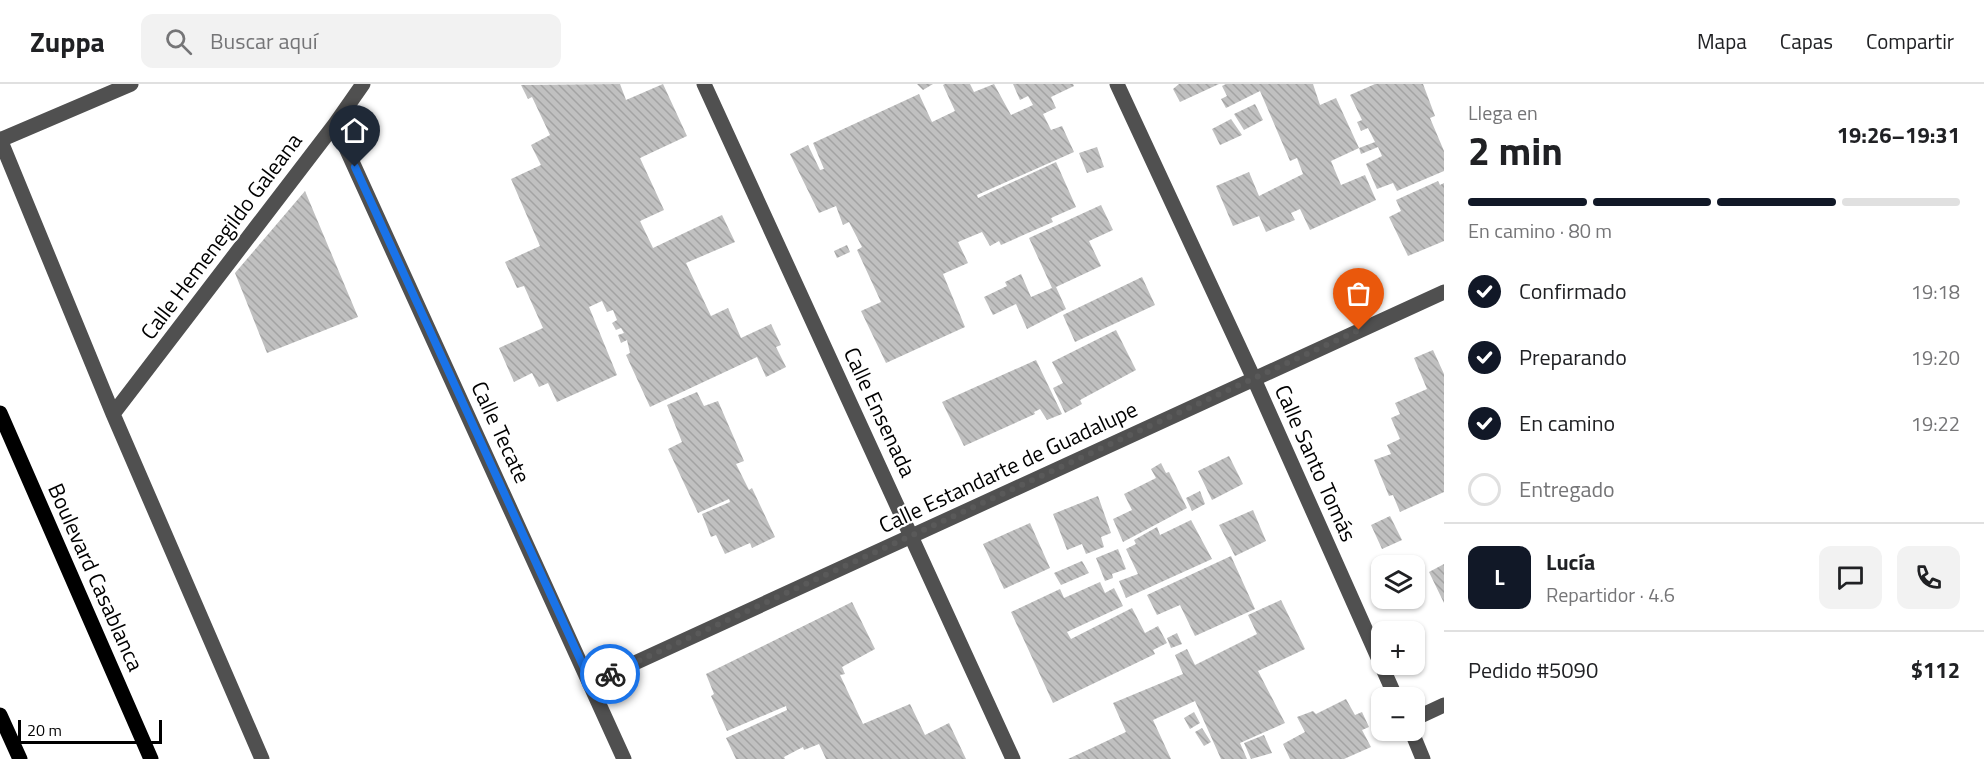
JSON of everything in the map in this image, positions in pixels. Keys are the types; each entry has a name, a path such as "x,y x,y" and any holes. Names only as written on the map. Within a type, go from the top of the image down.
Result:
{"main road":[{"name":"Boulevard Casablanca","path":"0,413 151,759"},
{"path":"0,715 20,759"}],"street":[{"path":"131,84 0,139 113,414 262,759"},
{"name":"Calle Hemenegildo Galeana","path":"113,414 335,124 363,84"},
{"name":"Calle Ensenada","path":"704,84 1013,759"},
{"name":"Calle Santo Tomás","path":"1117,84 1254,379 1391,687"},
{"name":"Calle Tecate","path":"335,124 624,759"},
{"name":"Calle Estandarte de Guadalupe","path":"591,683 1444,292"},
{"path":"1425,714 1444,705"},
{"path":"1416,741 1423,759"}],"building":[{"path":"620,84 626,100 663,84 687,136 640,158 664,210 640,221 653,248 722,215 735,242 686,263 711,316 728,308 741,338 771,324 781,345 776,347 786,367 766,377 757,357 650,407 626,355 630,353 627,340 621,343 618,335 624,333 621,328 616,330 612,323 617,320 613,310 607,312 602,301 589,307 617,375 557,402 548,383 539,387 532,373 514,382 499,348 543,328 524,286 517,288 505,262 540,246 511,179 541,165 531,145 550,135 532,97 528,99 521,85"},
{"path":"917,84 933,84 923,90"},
{"path":"970,84 974,92 994,84 1011,115 1033,105 1028,96 1020,100 1013,84 1073,84 1074,86 1051,97 1056,108 1043,114 1051,130 1062,126 1074,152 977,195 978,198 1056,162 1076,207 1051,218 1053,222 1001,245 999,241 990,246 982,232 958,242 968,263 943,274 965,327 886,363 861,311 881,302 857,250 862,247 849,222 843,225 836,206 819,213 790,154 808,145 820,170 824,169 813,143 919,94 932,122 955,111 943,85"},
{"path":"1179,84 1219,84 1180,102 1173,89"},
{"path":"1226,84 1313,84 1320,105 1336,98 1359,148 1331,161 1341,185 1365,175 1376,200 1310,230 1300,209 1291,213 1295,220 1266,232 1259,216 1233,226 1216,186 1249,172 1259,196 1303,174 1297,158 1290,161 1260,91 1226,108 1221,99 1227,96 1222,86"},
{"path":"1375,84 1423,84 1435,116 1430,118 1444,151 1444,171 1397,191 1393,183 1377,189 1366,164 1382,156 1378,147 1361,154 1359,148 1375,142 1368,128 1361,131 1357,122 1362,120 1350,95"},
{"path":"1255,104 1263,120 1244,130 1234,114"},
{"path":"1231,119 1242,135 1220,145 1212,129"},
{"path":"1097,147 1104,167 1087,173 1079,153"},
{"path":"1438,181 1440,185 1444,183 1444,241 1408,256 1389,217 1401,211 1396,200"},
{"path":"305,191 358,317 267,353 235,273"},
{"path":"1101,205 1113,230 1089,241 1101,266 1056,287 1066,309 1027,329 1016,304 993,315 984,297 1007,286 1005,282 1021,274 1031,297 1052,288 1029,238"},
{"path":"847,245 850,252 837,258 834,251"},
{"path":"1142,277 1155,305 1075,342 1063,315"},
{"path":"1116,330 1136,370 1080,400 1082,404 1065,413 1053,388 1063,383 1052,362"},
{"path":"1433,350 1444,374 1444,492 1400,512 1393,495 1389,496 1374,460 1391,454 1387,445 1400,439 1391,418 1400,414 1395,403 1427,389 1414,358"},
{"path":"1036,360 1062,414 1047,420 1040,409 1034,412 1035,414 964,446 942,402"},
{"path":"697,392 704,406 718,401 744,461 736,464 749,490 752,488 775,537 752,548 750,543 725,554 716,535 711,537 702,514 730,502 729,499 698,513 668,449 682,442 667,405"},
{"path":"1229,456 1243,484 1212,500 1198,471"},
{"path":"1161,463 1166,473 1169,472 1187,508 1123,542 1113,519 1132,510 1124,494 1156,478 1151,469"},
{"path":"1200,491 1205,504 1192,511 1186,498"},
{"path":"1098,496 1111,533 1101,537 1104,547 1086,554 1082,544 1067,550 1053,514"},
{"path":"1253,510 1266,541 1235,556 1219,525"},
{"path":"1390,516 1402,540 1382,549 1371,525"},
{"path":"1191,520 1212,559 1126,598 1119,581 1138,574 1126,549 1136,544 1134,540 1157,527 1160,535"},
{"path":"1030,523 1050,568 1004,589 983,544"},
{"path":"1118,549 1126,569 1112,574 1113,578 1105,581 1096,558"},
{"path":"1231,556 1255,609 1195,636 1180,605 1157,615 1147,595"},
{"path":"1082,561 1089,573 1061,585 1054,573"},
{"path":"1444,564 1444,603 1429,572"},
{"path":"1100,582 1105,593 1114,588 1123,606 1067,632 1071,639 1132,608 1145,633 1158,626 1167,643 1153,650 1155,654 1053,703 1011,612 1060,589 1064,598"},
{"path":"1281,600 1305,649 1258,671 1285,723 1240,743 1247,759 1221,759 1195,701 1153,720 1171,759 1068,759 1126,732 1113,703 1183,674 1175,655 1187,649 1195,665 1257,634 1248,615"},
{"path":"852,602 875,649 842,667 845,674 840,675 863,724 910,704 925,735 949,723 966,759 826,759 819,744 804,750 803,747 784,757 785,759 736,759 726,738 787,710 786,706 727,731 711,696 714,694 706,674"},
{"path":"1177,633 1182,644 1171,648 1167,638"},
{"path":"1346,699 1355,715 1362,712 1369,727 1362,730 1371,747 1344,759 1290,759 1283,744 1305,732 1297,717 1313,711 1316,714"},
{"path":"1194,712 1200,723 1190,729 1184,718"},
{"path":"1202,728 1211,742 1204,746 1195,732"},
{"path":"1264,735 1272,753 1251,759 1244,743"}],"way so far":[{"path":"610,674 1359,330"}],"route":[{"path":"355,167 591,683 610,674"}]}
